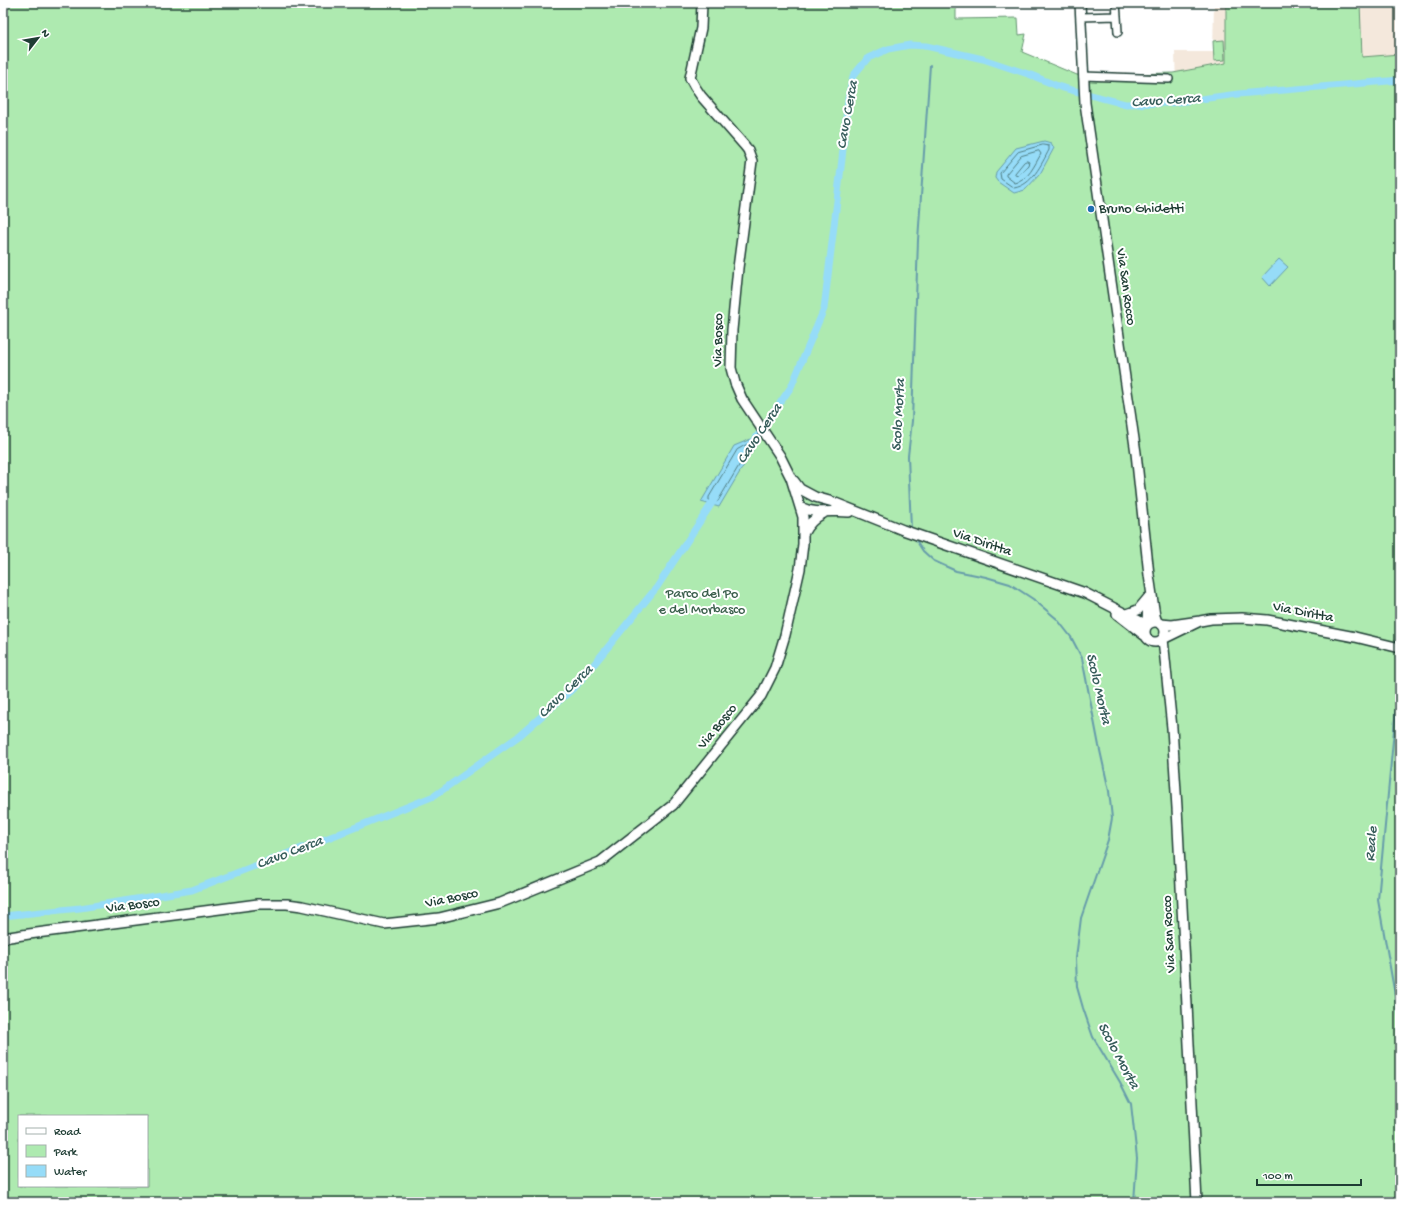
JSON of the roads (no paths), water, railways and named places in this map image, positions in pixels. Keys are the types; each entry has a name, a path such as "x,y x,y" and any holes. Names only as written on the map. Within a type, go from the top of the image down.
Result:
{"street":[{"name":"Via Bosco","path":"3,938 258,904 287,904 302,906 384,924 439,918 500,903 600,862 672,805 761,696 775,668 785,635 800,570 803,544 803,517 792,478 742,399 735,384 731,368 738,268 752,161 748,150 701,96 690,78 701,28 702,3"},
{"name":"Via San Rocco","path":"1080,3 1085,104 1136,454 1148,575 1155,616 1159,623"},
{"path":"1116,3 1118,32"},
{"path":"1081,17 1117,16"},
{"path":"1083,79 1168,79"},
{"name":"Via Diritta","path":"792,478 800,489 815,497 833,502 857,513 903,530 1098,599 1147,625"},
{"path":"800,507 808,500 815,497"},
{"name":"Via Diritta","path":"800,507 807,511 824,513 840,511 857,513"},
{"path":"803,534 810,522 816,516 824,513"},
{"name":"Via San Rocco","path":"1147,625 1148,575"},
{"path":"1127,614 1138,610 1148,598"},
{"name":"Via Diritta","path":"1098,599 1144,635"},
{"name":"Via Diritta","path":"1159,641 1200,622 1211,619 1242,618 1267,620 1355,637 1400,648"},
{"path":"1152,622 1159,623 1164,627 1165,633 1159,641 1148,640 1144,635 1145,628 1152,622"},
{"name":"Via Diritta","path":"1159,623 1168,625 1200,622"},
{"name":"Via San Rocco","path":"1159,641 1165,665 1172,728 1198,1202"}],"water":[{"path":"1044,141 1051,143 1054,148 1040,174 1025,190 1014,193 998,182 995,178 996,172 1016,148"},
{"path":"1279,259 1288,267 1270,286 1262,277"},
{"path":"751,439 757,443 719,507 701,502 734,446"}],"waterway":[{"name":"Cavo Cerca","path":"749,448 791,387 824,309 848,99 853,76 868,58 888,49 910,45 926,46 983,59 1031,75 1060,87 1125,104 1171,103 1238,94 1400,80"},
{"name":"Scolo Morta","path":"911,529 908,456 912,421 918,240 930,65"},
{"name":"Cavo Cerca","path":"3,916 80,908 192,890 434,796 519,736 577,685 657,587 716,497"},
{"name":"Scolo Morta","path":"914,537 923,551 934,561 956,571 1010,584 1033,599 1057,619 1071,637 1082,658 1109,791 1112,818 1108,840 1081,918 1076,958 1077,987 1093,1037 1120,1082 1131,1104 1137,1158 1134,1202"},
{"name":"Reale","path":"1400,666 1378,900 1400,1023"}],"place":[{"name":"Bruno Ghidetti","path":"1091,209"}],"park label":[{"name":"Parco del Po e del Morbasco","path":"702,602"}]}
